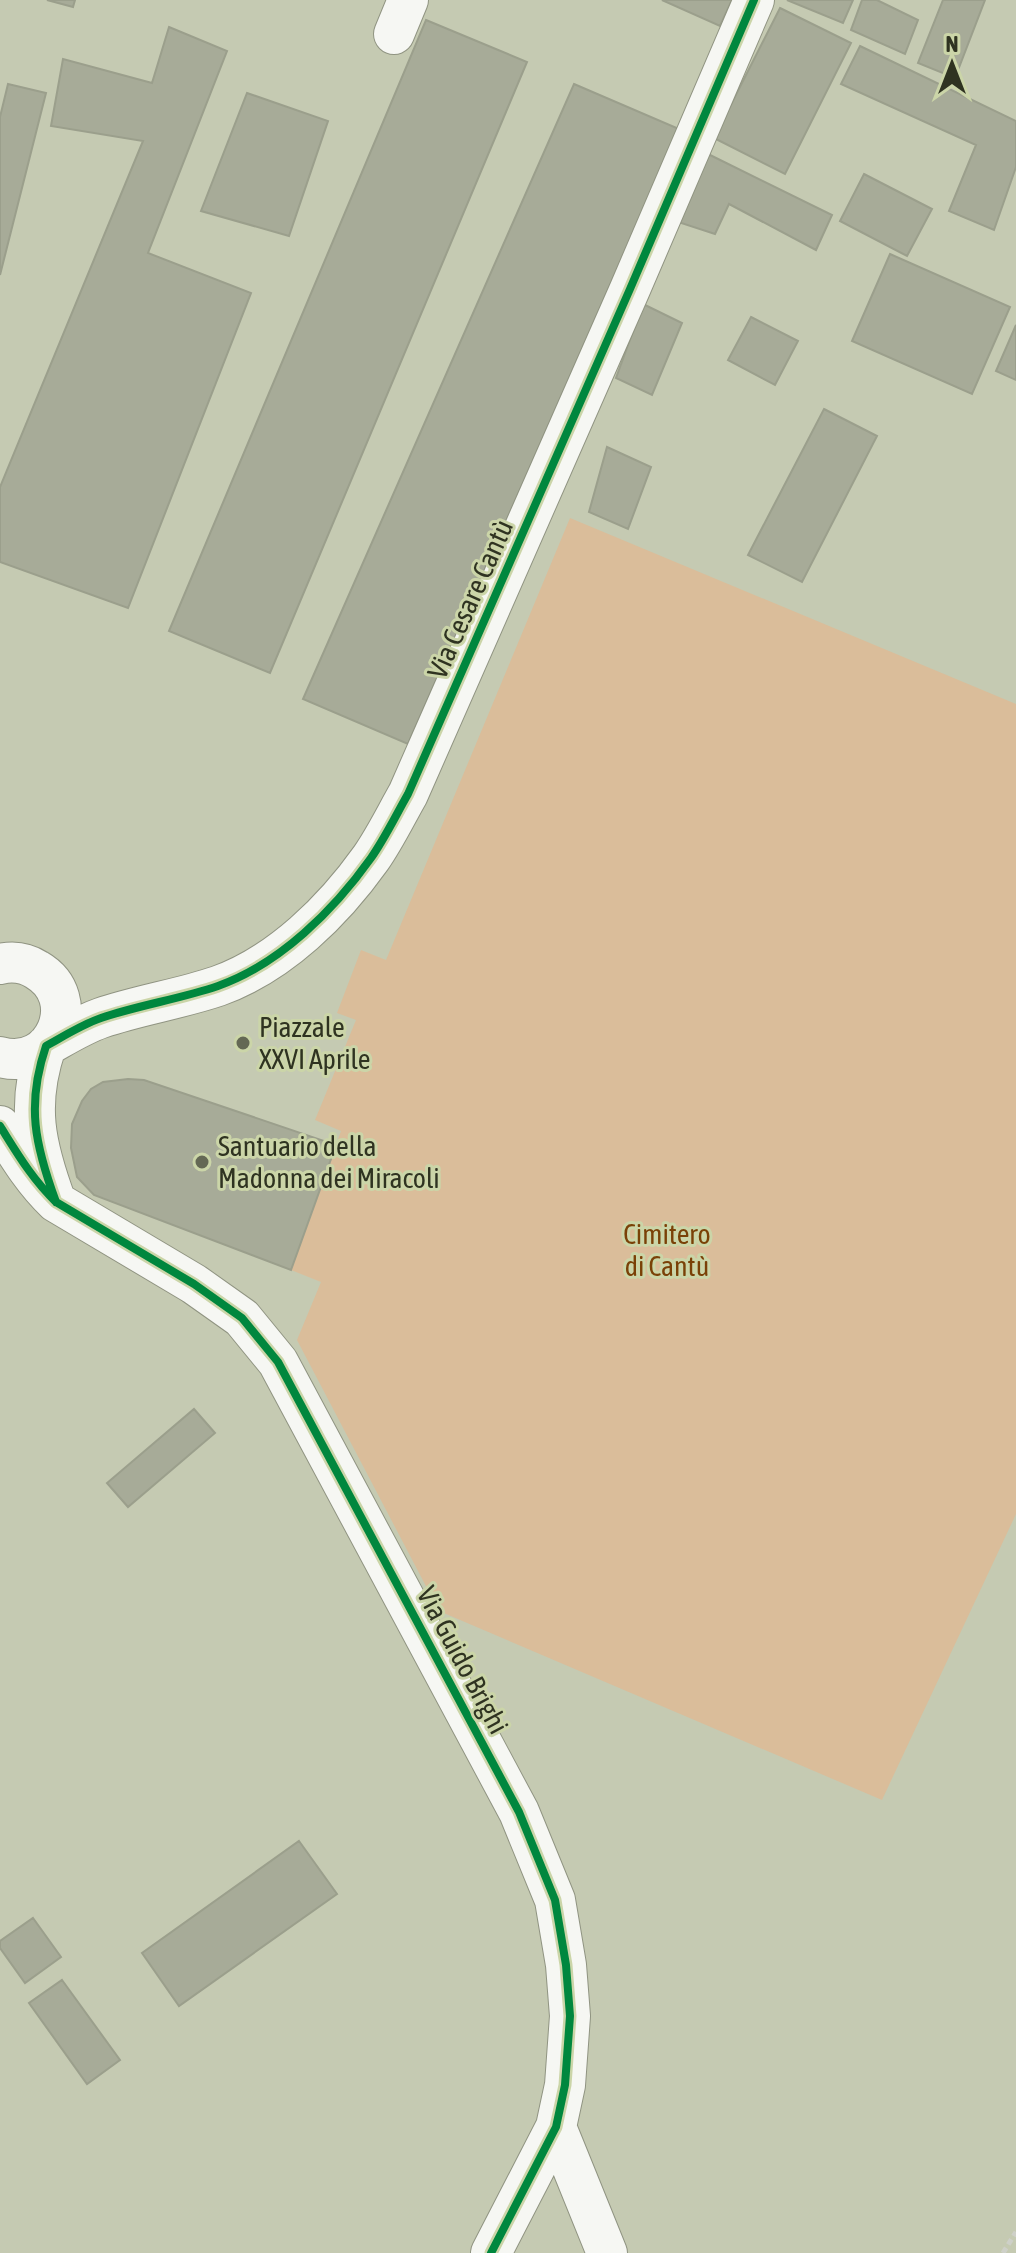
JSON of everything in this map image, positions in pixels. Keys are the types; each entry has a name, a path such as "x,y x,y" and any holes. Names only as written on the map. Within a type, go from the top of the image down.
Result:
{"street":[{"name":"Via Cesare Cantù","path":"0,1057 18,1059 36,1054 78,1027 237,978 275,955 303,932 347,890 373,855 408,794 754,0"},
{"name":"Via Cesare Cantù","path":"2,963 30,966 80,993 121,1000 175,998"},
{"path":"44,974 56,988 61,1006 60,1024 46,1046 40,1066 35,1097 36,1125 41,1162 56,1202"},
{"name":"Via Guido Brighi","path":"0,1126 21,1162 56,1202 194,1284 242,1318 278,1362 519,1812 555,1900 566,1965 570,2016 565,2085 556,2127 491,2253"},
{"path":"556,2127 607,2253"}],"path":[{"path":"1003,2253 1016,2232"}],"green space":[{"name":"Cimitero di Cantù","path":"570,518 1016,704 1016,1514 882,1800 439,1611 297,1340 321,1282 291,1270 341,1131 315,1120 356,1020 337,1013 361,950 386,960"}],"building":[{"path":"47,0 75,0 73,7"},
{"path":"662,0 732,0 720,26"},
{"path":"787,0 853,0 843,23"},
{"path":"862,0 877,0 918,20 905,54 851,30"},
{"path":"943,0 985,0 955,78 918,63"},
{"path":"780,8 851,43 785,174 714,138"},
{"path":"426,20 527,62 270,673 169,631"},
{"path":"169,27 227,51 148,253 251,293 128,608 0,562 0,487 143,141 51,126 63,59 152,83"},
{"path":"860,46 1016,121 1016,167 994,230 949,211 976,145 841,84"},
{"path":"8,84 46,93 0,275 0,117"},
{"path":"574,84 679,129 408,744 303,699"},
{"path":"247,93 328,121 289,236 201,211"},
{"path":"708,154 832,215 816,250 729,204 715,234 678,222"},
{"path":"864,174 932,209 907,256 840,221"},
{"path":"890,254 1010,307 972,394 852,341"},
{"path":"643,304 682,323 652,395 616,378"},
{"path":"751,317 798,341 775,385 728,360"},
{"path":"1016,325 1016,380 996,371"},
{"path":"824,409 877,436 802,582 748,555"},
{"path":"607,447 651,467 628,529 589,512"},
{"name":"Santuario della Madonna dei Miracoli","path":"144,1080 336,1145 291,1270 94,1195 77,1177 71,1148 72,1124 82,1101 91,1089 103,1082"},
{"path":"194,1409 215,1433 128,1507 107,1483"},
{"path":"299,1841 337,1894 179,2006 142,1953"},
{"path":"33,1918 61,1957 25,1983 0,1948 0,1941"},
{"path":"62,1980 120,2060 87,2084 29,2003"}],"cycle path":[{"path":"56,1202 38,1143 36,1125 36,1087 46,1046 101,1018 218,986 263,964 323,916 356,878 386,834 408,794 754,0"},
{"path":"0,1126 32,1175 56,1202 194,1284 242,1318 278,1362 519,1812 555,1900 566,1965 570,2016 565,2085 556,2127 491,2253"}],"place":[{"name":"Piazzale XXVI Aprile","path":"243,1043"},
{"name":"Santuario della Madonna dei Miracoli","path":"202,1162"}]}
